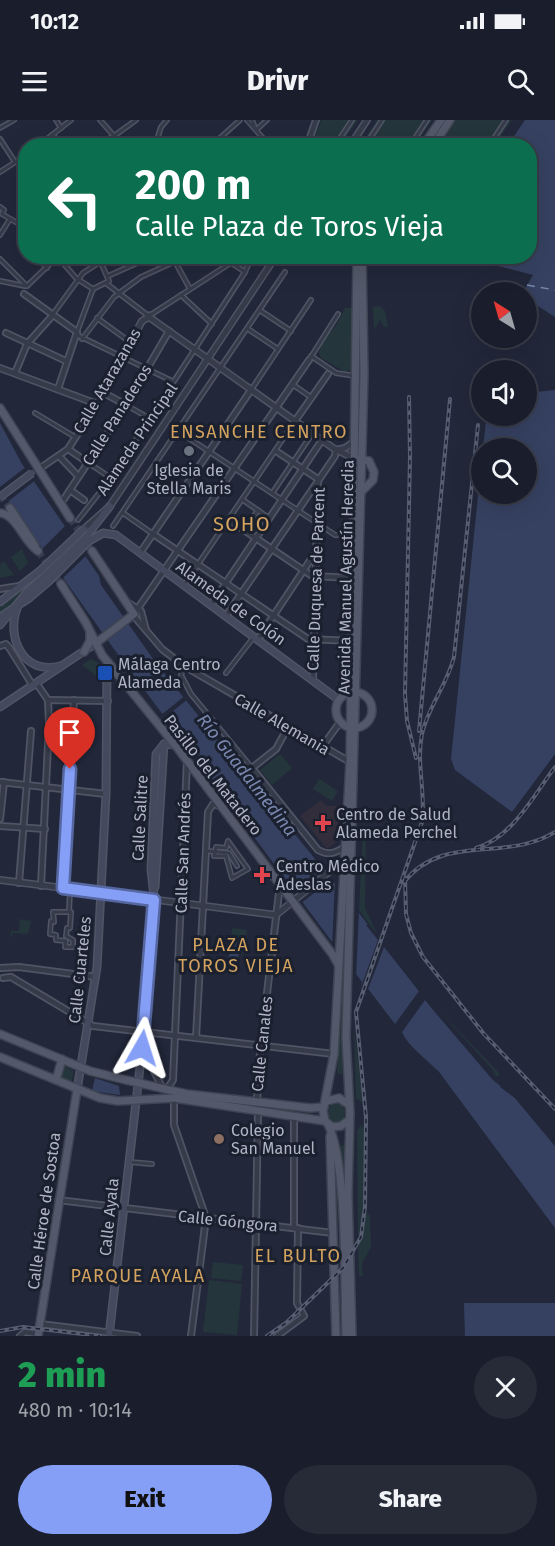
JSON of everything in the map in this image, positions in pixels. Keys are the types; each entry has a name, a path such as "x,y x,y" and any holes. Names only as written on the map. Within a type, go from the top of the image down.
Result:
{"main road":[{"path":"429,138 441,120"},
{"path":"438,138 450,120"},
{"name":"Avenida Manuel Agustín Heredia","path":"338,956 355,692 362,491 355,441 362,264"},
{"name":"Avenida Manuel Agustín Heredia","path":"355,692 352,641 353,578 362,264"},
{"path":"1,410 35,471 74,519"},
{"path":"358,459 369,461 375,472 373,480 362,491"},
{"path":"0,497 35,471"},
{"path":"0,625 18,606 27,592 88,535 110,506"},
{"path":"0,513 9,516 26,540 38,552 10,508"},
{"name":"Alameda de Colón","path":"88,535 106,532 116,535 339,700"},
{"path":"0,707 84,652 133,615 92,551"},
{"path":"0,602 22,586 45,576"},
{"name":"Pasillo del Matadero","path":"61,584 90,632 99,640 104,657 159,729 187,760 280,884 338,956 334,1053"},
{"path":"0,617 18,606"},
{"path":"18,606 13,619 13,633 28,662 45,669 66,664"},
{"path":"84,652 90,641 90,632"},
{"path":"84,652 104,657"},
{"name":"Calle Cuarteles","path":"77,1090 96,977 106,794 108,701 104,657"},
{"path":"355,692 367,697 372,711 366,723 353,728 340,722 336,709 339,700 355,692"},
{"name":"Avenida Manuel Agustín Heredia","path":"348,1104 346,1037 351,899 353,728"},
{"name":"Calle Salitre","path":"137,1082 144,1032 154,898 151,870 156,757 157,750 164,744 176,746"},
{"path":"338,956 350,939"},
{"path":"0,1034 80,1067 187,1094 310,1108 339,1098 348,1104 352,1336"},
{"path":"334,1053 326,1104 336,1336"},
{"path":"0,1057 100,1098 135,1100 174,1098 294,1116 337,1127 349,1120"},
{"path":"56,1080 62,1059"},
{"name":"Calle Ayala","path":"109,1334 137,1082"},
{"name":"Calle Héroe de Sostoa","path":"39,1335 58,1200 77,1090"},
{"path":"327,1124 335,1144 341,1199 346,1336"}],"street":[{"path":"0,128 14,120"},
{"path":"56,120 62,128"},
{"path":"49,138 71,120"},
{"path":"100,120 114,136"},
{"path":"127,120 130,124"},
{"path":"110,138 136,120"},
{"path":"158,138 166,120"},
{"path":"220,138 240,120"},
{"path":"247,120 263,138"},
{"path":"252,120 256,130"},
{"path":"256,130 267,120"},
{"path":"310,138 316,120"},
{"path":"340,138 352,120"},
{"path":"355,138 367,120"},
{"path":"370,138 382,120"},
{"path":"415,138 427,120"},
{"path":"494,138 506,120"},
{"path":"0,139 15,162"},
{"path":"0,172 18,160"},
{"path":"0,207 4,210 2,214 18,224"},
{"path":"0,235 10,219"},
{"path":"0,258 29,285"},
{"path":"43,264 47,268"},
{"path":"29,285 51,264"},
{"path":"63,264 77,281 93,289 109,285"},
{"path":"15,373 27,344 53,315 83,273 97,264"},
{"path":"101,264 108,275 109,285 118,294 321,440 336,450 358,459"},
{"path":"108,275 135,264"},
{"path":"82,339 118,294 141,277 170,264"},
{"path":"175,264 190,289"},
{"path":"149,315 229,264 245,272"},
{"name":"Alameda Principal","path":"74,519 111,478 248,264"},
{"name":"Alameda Principal","path":"110,506 271,264"},
{"name":"Alameda Principal","path":"113,526 261,311 285,272"},
{"path":"0,281 29,285"},
{"path":"57,388 93,289"},
{"path":"24,294 77,332 82,339 123,355 173,381"},
{"path":"181,295 212,324"},
{"path":"140,553 311,300"},
{"path":"261,311 291,331"},
{"path":"141,621 133,615 338,314"},
{"name":"Calle Atarazanas","path":"68,449 104,393 142,321 149,315"},
{"path":"97,318 130,342"},
{"path":"248,329 278,349"},
{"name":"Calle Panaderos","path":"64,499 126,405 169,331"},
{"path":"6,333 66,361"},
{"path":"310,358 329,372 356,376"},
{"path":"0,368 97,404"},
{"path":"184,585 329,372"},
{"path":"292,384 312,398"},
{"path":"104,393 149,418"},
{"path":"35,413 75,437"},
{"path":"178,431 335,535 354,535"},
{"path":"273,492 312,433"},
{"path":"211,605 321,440"},
{"path":"336,450 345,448 355,441"},
{"path":"35,471 68,449 111,478"},
{"path":"226,616 335,456 336,450"},
{"path":"276,451 318,479"},
{"path":"59,456 78,476"},
{"name":"Calle Duquesa de Parcent","path":"313,679 318,479"},
{"path":"70,490 84,500"},
{"path":"243,500 269,518"},
{"path":"245,530 258,510"},
{"path":"123,513 308,639 352,641"},
{"path":"229,520 315,577 353,578"},
{"path":"226,674 273,616 316,551"},
{"path":"0,589 22,586"},
{"name":"Calle Alemania","path":"133,615 141,621 147,632 162,649 184,666 350,762"},
{"path":"1,645 10,649 48,700 48,788 41,886"},
{"path":"184,666 181,675 191,694 318,850 325,854 337,852 346,846"},
{"path":"48,700 108,701"},
{"path":"69,912 53,912 54,921 51,921 50,934 56,935 56,940 66,941 65,946 73,947 73,940 66,936 67,928 70,928 71,912 69,912 67,889 74,700"},
{"path":"322,747 340,722"},
{"path":"252,768 276,749 288,727"},
{"path":"19,883 31,732"},
{"name":"Calle San Andrés","path":"164,1088 173,1080 187,760"},
{"path":"0,819 2,782 106,794"},
{"path":"196,1038 209,808 217,804 222,807"},
{"path":"0,826 45,828"},
{"path":"228,841 248,869 232,878 226,856 214,856 215,852 216,847 225,848 228,841"},
{"path":"207,851 229,853 237,866"},
{"path":"0,880 276,915 345,859"},
{"path":"276,915 280,884"},
{"name":"Calle Canales","path":"256,1101 276,915"},
{"path":"11,977 2,980 0,969 19,967 96,977"},
{"path":"10,969 11,977"},
{"path":"11,977 89,1025 334,1053"},
{"path":"142,1048 164,1088"},
{"path":"174,1098 174,1125 206,1218 191,1335"},
{"path":"254,1336 258,1224 258,1111"},
{"path":"278,1336 304,1316 297,1303 294,1116"},
{"path":"128,1162 152,1164"},
{"name":"Calle Góngora","path":"58,1200 333,1233"},
{"path":"40,1324 137,1336"},
{"path":"20,1336 25,1332 39,1335"}],"shaded area":[{"path":"321,120 358,120 345,138 315,138"},
{"path":"377,120 432,120 420,138 365,138"},
{"path":"455,120 512,120 500,138 443,138"},
{"path":"380,306 385,311 388,326 384,327 380,320 374,329 373,307"},
{"path":"345,308 352,308 353,369 345,372 321,358 319,353 323,340 335,327"},
{"path":"22,549 28,563 20,571 11,557"},
{"path":"4,561 14,575 0,578 0,564"},
{"path":"43,573 44,575 18,602 0,614 0,607"},
{"path":"91,659 100,664 99,678 82,665"},
{"path":"280,754 292,768 272,785 260,770"},
{"path":"319,779 338,791 332,801 313,789"},
{"name":"Centro de Salud Alameda Perchel","path":"321,800 326,806 342,806 341,838 327,849 300,816"},
{"path":"363,832 366,832 365,908 378,936 359,910"},
{"path":"20,919 31,921 28,934 13,933 10,939 11,931 19,931"},
{"path":"232,928 247,930 245,954 230,953"},
{"path":"343,972 344,975 342,1074 337,1073"},
{"path":"435,1006 500,1074 496,1077 493,1070"},
{"path":"354,1027 363,1103 356,1098"},
{"path":"64,1066 74,1071 71,1083 61,1078"},
{"path":"336,1102 341,1104 345,1111 344,1119 336,1124 330,1120 328,1112 331,1104"},
{"path":"361,1125 364,1128 363,1212 358,1239 357,1131"},
{"path":"345,1145 346,1218 337,1146"},
{"path":"367,1212 370,1215 371,1247 362,1263 363,1276 359,1276 358,1249"},
{"path":"213,1262 243,1265 241,1281 211,1278"},
{"path":"209,1280 242,1284 237,1335 203,1332"}],"water":[{"path":"525,120 555,120 555,317 537,305 537,282 529,282 533,275 490,264 537,264 537,138 513,138"},
{"path":"555,390 555,754 512,812 455,770 451,759 477,504 537,504 537,438 484,438 485,426 537,426 537,392"},
{"path":"0,423 22,464 99,576 101,585 158,666 359,913 434,1011 493,1080 515,1098 555,1146 555,1228 439,1072 415,1051 368,989 366,995 361,987 362,982 114,649 0,489"},
{"path":"231,938 240,939 238,958 229,957"},
{"path":"95,1078 119,1086 120,1095 92,1091"},
{"path":"464,1303 555,1303 555,1336 465,1336"}],"pier":[{"path":"27,466 37,479 6,503 0,494 0,487"},
{"path":"68,523 88,554 61,580 40,551"},
{"path":"186,695 188,699 163,719 161,715"},
{"path":"325,869 332,879 300,904 292,894"},
{"path":"335,882 359,910 356,979 332,947"},
{"path":"369,924 435,1009 496,1079 493,1080 425,1000 402,1032 407,1042 439,1072 555,1231 436,1074 412,1053 361,987 378,940 366,925","holes":["384,947 419,991 395,1024 368,989"]},
{"path":"503,1085 517,1096 555,1141 555,1146 515,1098 500,1087"},
{"path":"463,1300 555,1300 555,1303 464,1303 464,1318 461,1318"}],"ferry route":[{"path":"537,287 555,290"}],"tunnel":[{"path":"0,495 10,508"},
{"path":"70,518 92,551"},
{"path":"38,551 61,584"}],"railway":[{"path":"409,397 410,457 405,694 407,721 416,758"},
{"path":"419,731 450,399"},
{"path":"267,1336 286,1323 343,1268 361,1237 365,1207 366,1117 356,1012 422,822 420,745 425,724 454,657 478,426"},
{"path":"476,848 489,843 511,825 555,767"},
{"path":"404,882 420,867 437,857 456,852 516,846 536,841 555,832"},
{"path":"405,878 406,914 411,933 423,957 484,1034 555,1109"},
{"path":"0,1331 23,1327 100,1336"}],"place":[{"name":"Iglesia de Stella Maris","path":"189,451"},
{"name":"Málaga Centro Alameda","path":"105,673"},
{"name":"Centro de Salud Alameda Perchel","path":"323,823"},
{"name":"Centro Médico Adeslas","path":"262,875"},
{"name":"Colegio San Manuel","path":"219,1139"}],"district":[{"name":"ENSANCHE CENTRO","path":"259,432"},
{"name":"SOHO","path":"242,524"},
{"name":"PLAZA DE TOROS VIEJA","path":"236,955"},
{"name":"EL BULTO","path":"298,1256"},
{"name":"PARQUE AYALA","path":"138,1276"}],"route":[{"path":"70,769 63,888 154,900 142,1048"}],"water label":[{"name":"Río Guadalmedina","path":"247,775"}]}
